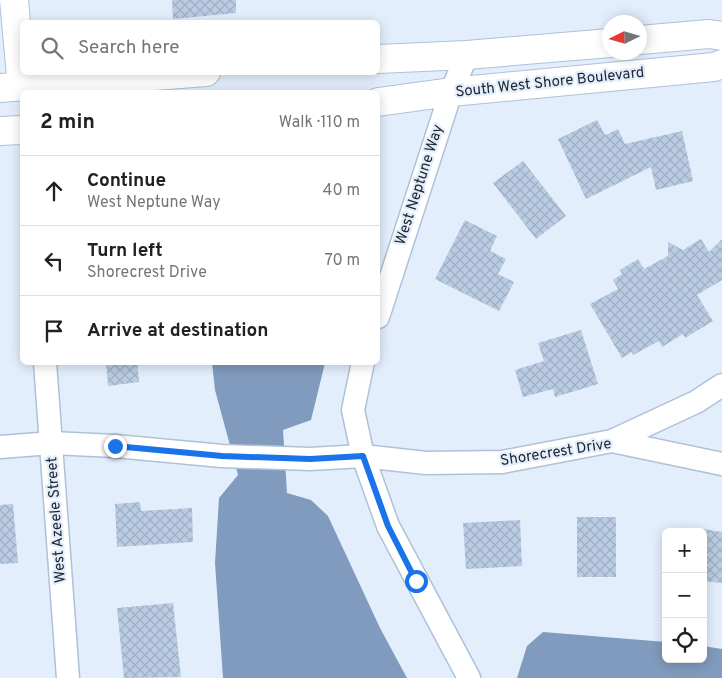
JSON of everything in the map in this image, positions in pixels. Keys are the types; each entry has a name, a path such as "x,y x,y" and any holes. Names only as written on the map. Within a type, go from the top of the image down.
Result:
{"street":[{"path":"14,0 15,89 172,75"},
{"path":"647,39 709,34 722,36"},
{"path":"380,60 602,44"},
{"name":"West Neptune Way","path":"380,311 451,92 467,55"},
{"name":"South West Shore Boulevard","path":"380,102 451,92 714,67 722,64"},
{"path":"0,132 20,130"},
{"name":"West Azeele Street","path":"45,365 68,678"},
{"path":"362,365 353,410 363,456 388,526 468,676"},
{"path":"612,442 696,402 722,385"},
{"name":"Shorecrest Drive","path":"0,447 52,443 115,446 222,456 310,459 363,456 426,463 502,462 612,442 722,464"}],"water":[{"path":"212,365 325,365 311,420 283,430 287,493 311,500 328,516 380,628 407,678 223,678 215,563 219,498 238,475 215,390"},
{"path":"543,632 662,642 662,663 707,663 707,647 722,649 722,678 517,678 527,646"}],"building":[{"path":"172,0 236,0 236,13 173,19"},
{"path":"597,120 605,135 618,129 625,144 682,131 693,181 656,190 651,167 586,199 558,139"},
{"path":"523,161 566,216 536,239 493,183"},
{"path":"465,220 497,236 490,251 506,259 498,274 514,282 499,311 435,279"},
{"path":"701,239 709,252 722,239 722,280 697,295 713,321 685,338 683,334 662,347 659,341 633,355 632,352 622,358 590,304 618,289 613,280 622,274 620,270 638,259 644,269 668,256 668,242 683,250"},
{"path":"581,330 598,384 555,397 553,389 523,397 515,370 544,361 538,343"},
{"path":"106,365 137,365 139,382 108,386"},
{"path":"140,502 141,511 192,508 193,542 117,547 115,504"},
{"path":"13,504 18,563 0,564 0,505"},
{"path":"577,517 616,517 616,577 577,577"},
{"path":"520,520 522,566 466,569 463,523"},
{"path":"707,530 722,532 722,583 707,581"},
{"path":"173,603 181,677 124,678 117,608"}],"route":[{"path":"115,446 222,456 310,459 363,456 388,526 416,581"}]}
